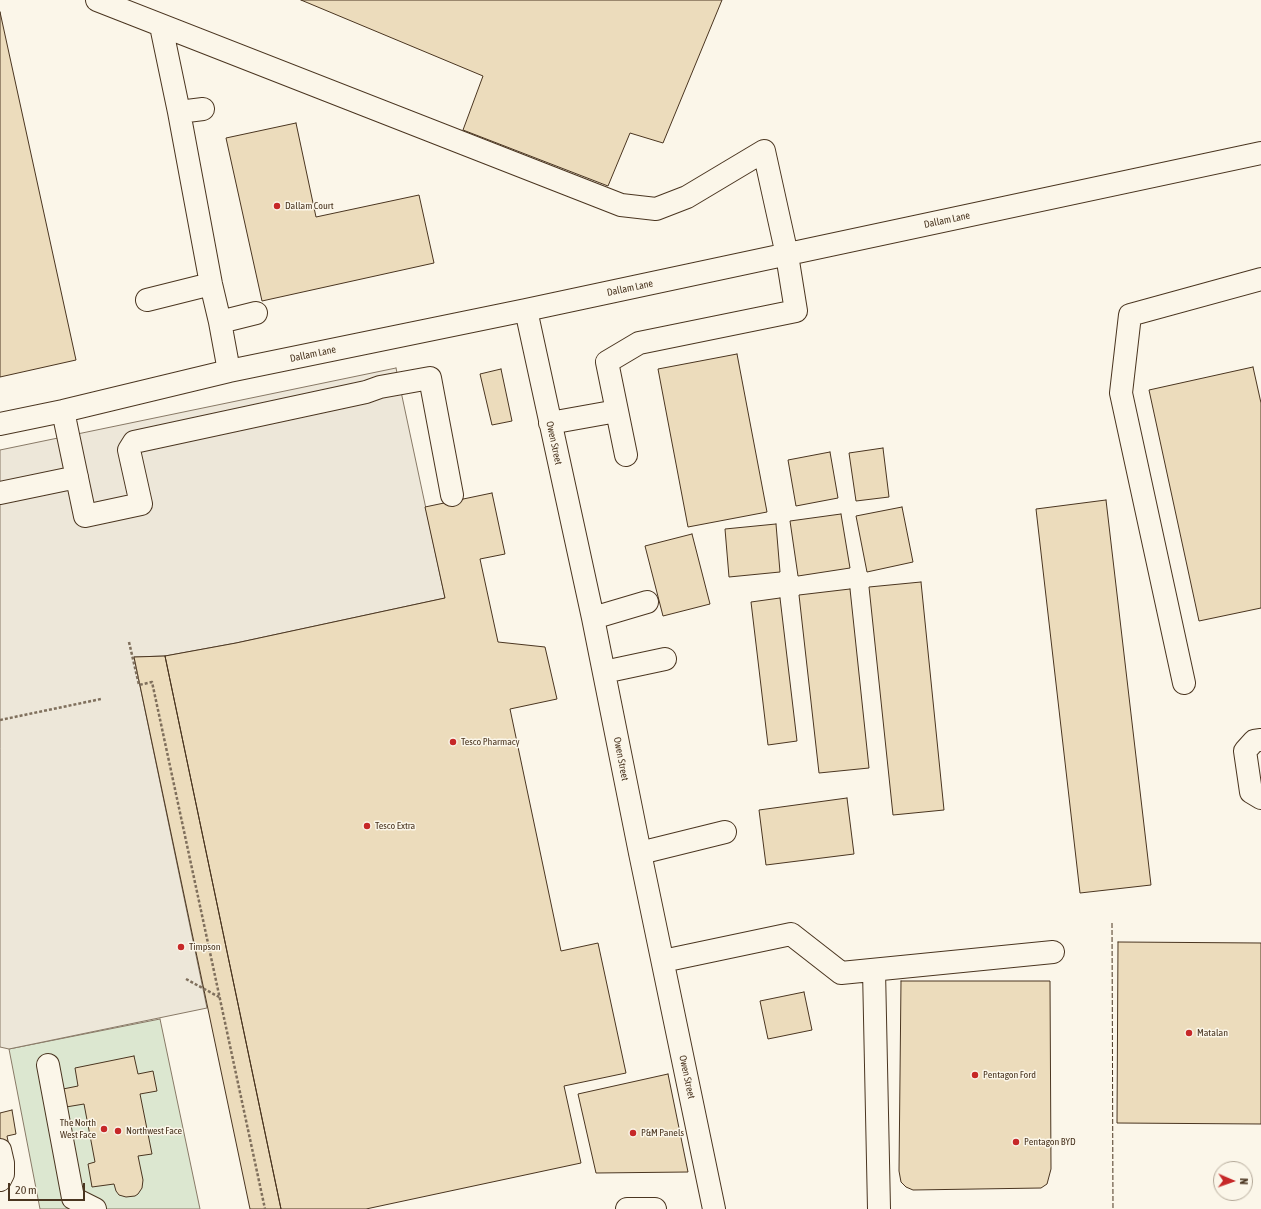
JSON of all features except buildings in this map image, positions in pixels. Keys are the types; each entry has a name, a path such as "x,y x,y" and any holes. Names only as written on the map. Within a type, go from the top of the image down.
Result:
{"street":[{"path":"96,0 622,205 656,209 687,197 764,151 787,255 796,311 639,343 606,362 626,455"},
{"path":"161,26 229,372"},
{"path":"179,112 203,109"},
{"name":"Dallam Lane","path":"0,424 63,411 229,372 787,255 1261,153"},
{"path":"1184,683 1121,393 1130,315 1261,279"},
{"path":"146,300 211,284"},
{"name":"Owen Street","path":"526,310 593,618 662,961 714,1209"},
{"path":"220,322 256,313"},
{"path":"63,411 85,516 141,504 129,450 134,442 366,392 380,387 430,378 452,495"},
{"path":"550,423 617,412"},
{"path":"0,493 77,477"},
{"path":"593,618 647,602"},
{"path":"604,672 665,659"},
{"path":"1261,740 1254,741 1245,751 1251,792 1261,798"},
{"path":"640,853 725,832"},
{"path":"662,961 792,934 841,973 1053,952"},
{"path":"874,970 879,1209"},
{"path":"48,1065 74,1198 95,1209"},
{"path":"0,1150 3,1163 3,1174 0,1180"},
{"path":"627,1209 655,1209"}],"path":[{"path":"129,642 139,685 152,682 265,1209"},
{"path":"0,720 101,699"},
{"path":"186,979 220,997"}],"green space":[{"name":"The North West Face","path":"160,1019 200,1209 40,1209 9,1049"}],"shaded area":[{"path":"396,368 445,598 236,643 165,656 134,657 207,1008 9,1049 0,1047 0,450"}],"fence":[{"path":"1112,923 1113,1209"}],"place":[{"name":"Dallam Court","path":"277,206"},
{"name":"Tesco Pharmacy","path":"453,742"},
{"name":"Tesco Extra","path":"367,826"},
{"name":"Timpson","path":"181,947"},
{"name":"Matalan","path":"1189,1033"},
{"name":"Pentagon Ford","path":"975,1075"},
{"name":"The North West Face","path":"104,1129"},
{"name":"Northwest Face","path":"118,1131"},
{"name":"P&M Panels","path":"633,1133"},
{"name":"Pentagon BYD","path":"1016,1142"}]}
